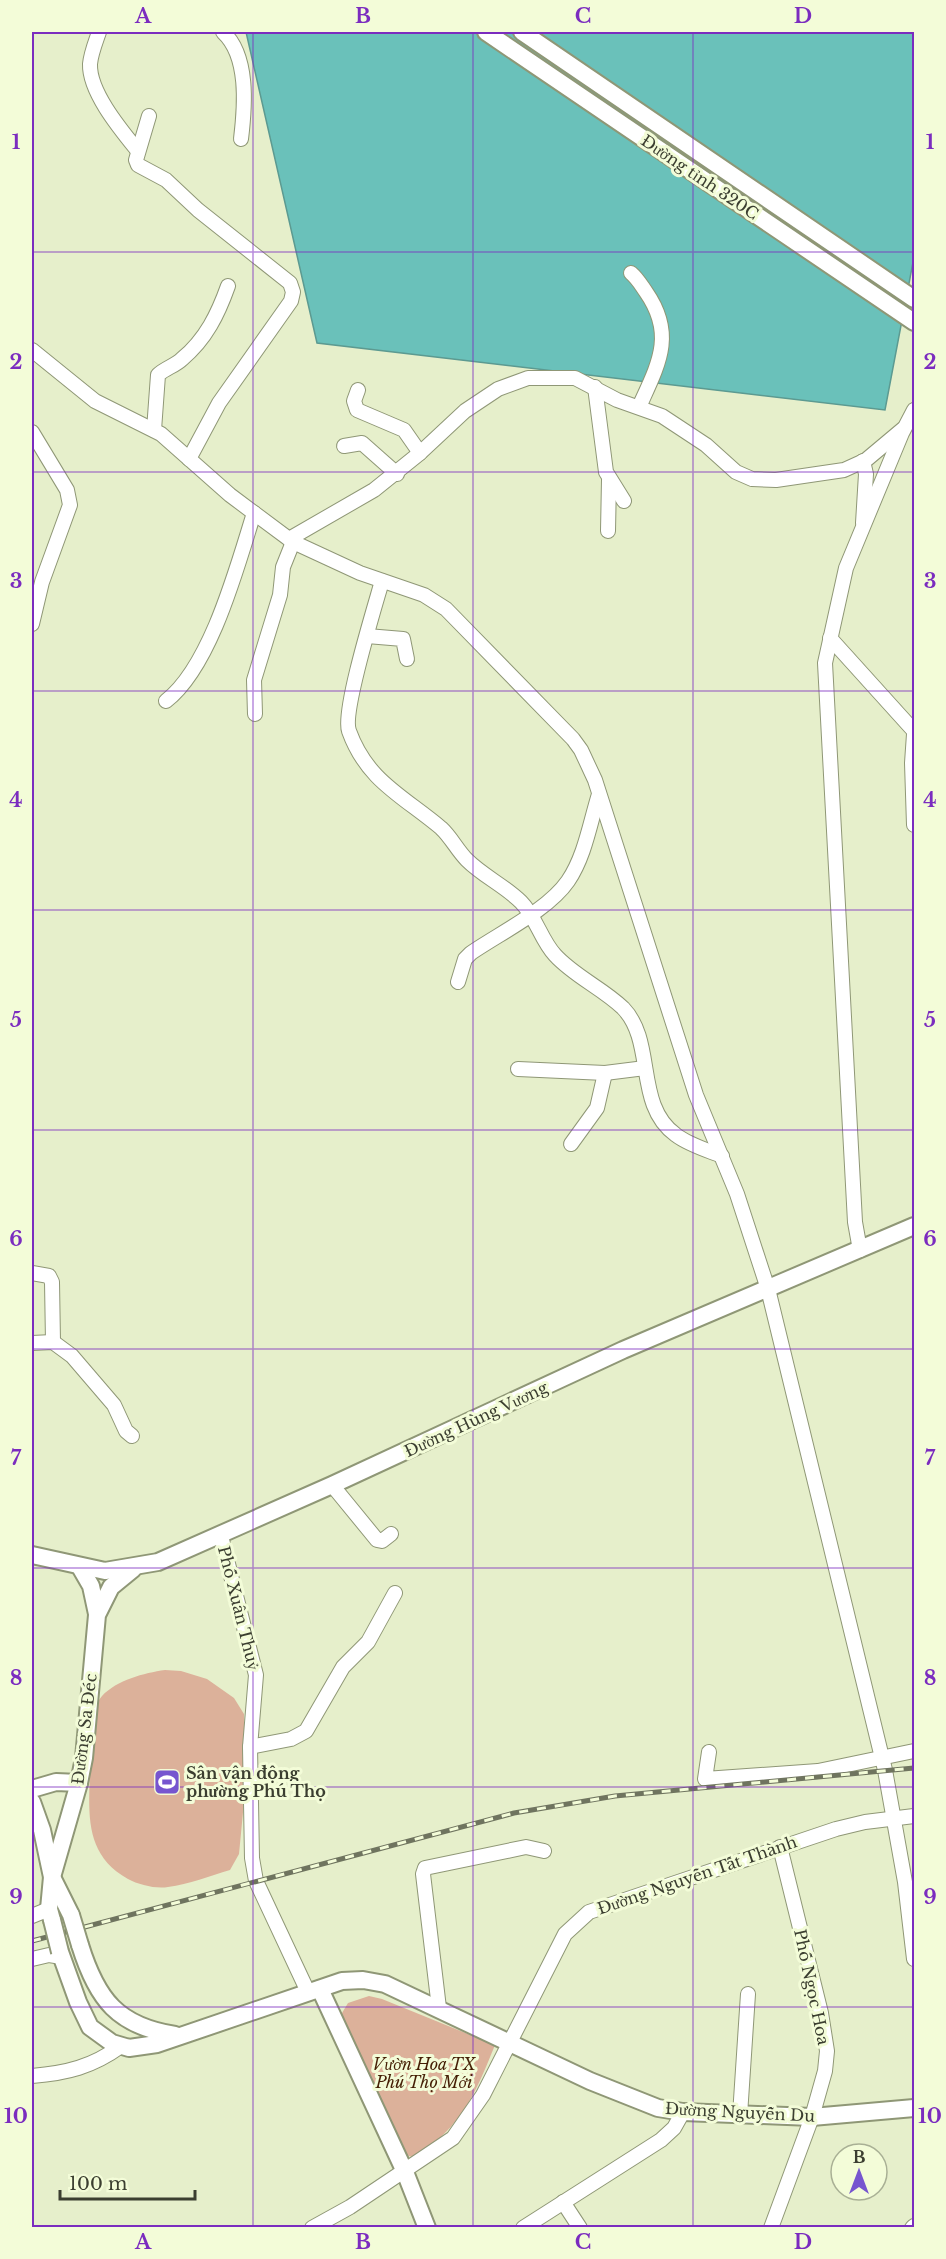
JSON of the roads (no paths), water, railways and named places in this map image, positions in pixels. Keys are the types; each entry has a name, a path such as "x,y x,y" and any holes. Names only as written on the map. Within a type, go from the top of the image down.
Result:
{"main road":[{"name":"Đường tỉnh 320C","path":"486,32 915,322"},
{"name":"Đường tỉnh 320C","path":"522,32 915,299"},
{"name":"Đường Hùng Vương","path":"32,1555 105,1571 134,1568 158,1562 221,1536 623,1350 908,1229"},
{"name":"Đường Sa Đéc","path":"52,1877 79,1783 97,1614 91,1586 80,1567"},
{"name":"Đường Sa Đéc","path":"97,1614 111,1587 134,1568"},
{"path":"32,1789 56,1782 79,1783"},
{"path":"32,1802 42,1830 52,1877 71,1915 97,1989 123,2019 149,2031 176,2036"},
{"path":"52,1877 50,1915 78,2002 90,2027 101,2037 121,2046 157,2044 352,1979 374,1981 439,2008 508,2041"},
{"path":"314,1990 405,2172 426,2228"},
{"name":"Đường Nguyễn Du","path":"508,2041 635,2101 683,2112 812,2117 915,2108"}],"street":[{"path":"99,32 90,63 93,82 119,128 138,151"},
{"path":"223,32 237,51 241,68 243,119 241,139"},
{"path":"149,116 138,151 138,165 166,180 198,210 292,287 291,301 219,403 189,459"},
{"path":"632,273 652,301 662,333 660,362 639,407"},
{"path":"154,430 158,375 180,362 204,336 217,316 228,286"},
{"path":"32,350 95,401 154,430 291,541 434,601 492,654 573,739 588,763 696,1095 722,1156 768,1289 882,1757 894,1817 915,1959"},
{"path":"255,714 254,680 280,595 283,567 291,541 374,490 396,474 465,411 509,383 528,378 567,376 595,387 617,400 662,416 706,445 736,472 752,479 776,480 844,470 863,461 904,428"},
{"path":"595,387 604,461 609,480 608,531"},
{"path":"358,390 354,401 357,410 404,430 420,453"},
{"path":"860,1250 855,1222 825,678 830,638 843,578 904,428 915,410"},
{"path":"32,432 67,490 70,505 42,582 32,624"},
{"path":"344,446 362,443 396,474"},
{"path":"863,461 866,474 862,511 863,528"},
{"path":"609,480 624,501"},
{"path":"166,701 182,688 196,667 226,603 254,513"},
{"path":"382,581 347,724 364,763 374,775 443,830 468,861 515,897 530,914 556,956 597,986 629,1016 637,1033 653,1103 669,1129 681,1138 722,1156"},
{"path":"367,636 403,639 407,659"},
{"path":"830,638 915,733 912,763 915,825"},
{"path":"458,982 468,956 560,891 577,866 599,793"},
{"path":"518,1069 605,1073 645,1068"},
{"path":"571,1144 597,1108 605,1073"},
{"path":"32,1273 49,1276 52,1282 53,1342"},
{"path":"32,1343 53,1342 72,1356 114,1405 126,1431 132,1436"},
{"path":"332,1485 377,1540 382,1541 392,1534"},
{"name":"Phố Xuân Thuỷ","path":"221,1536 256,1675 250,1747 251,1853 256,1881 314,1990"},
{"path":"250,1747 291,1739 306,1731 343,1667 368,1642 395,1593"},
{"path":"709,1752 705,1779 818,1771 915,1751"},
{"name":"Đường Nguyễn Tất Thành","path":"312,2228 447,2144 466,2122 483,2095 508,2041 565,1934 589,1912 855,1824 915,1816"},
{"path":"439,2008 423,1874 426,1868 526,1847 544,1851"},
{"name":"Phố Ngọc Hoa","path":"771,2228 812,2117 825,2071 825,2035 780,1847"},
{"path":"32,1916 50,1915"},
{"path":"32,1959 61,1955"},
{"path":"740,2115 748,1994"},
{"path":"32,2076 80,2069 94,2064 121,2046"},
{"path":"523,2228 661,2140 674,2128 683,2112"},
{"path":"563,2202 580,2228"}],"water":[{"path":"246,32 914,32 914,257 885,410 317,343"}],"railway":[{"path":"32,1941 514,1813 615,1796 914,1768"}],"place":[{"name":"Sân vận động phường Phú Thọ","path":"167,1782"}],"park label":[{"name":"Vườn Hoa TX Phú Thọ Mới","path":"424,2073"}]}
